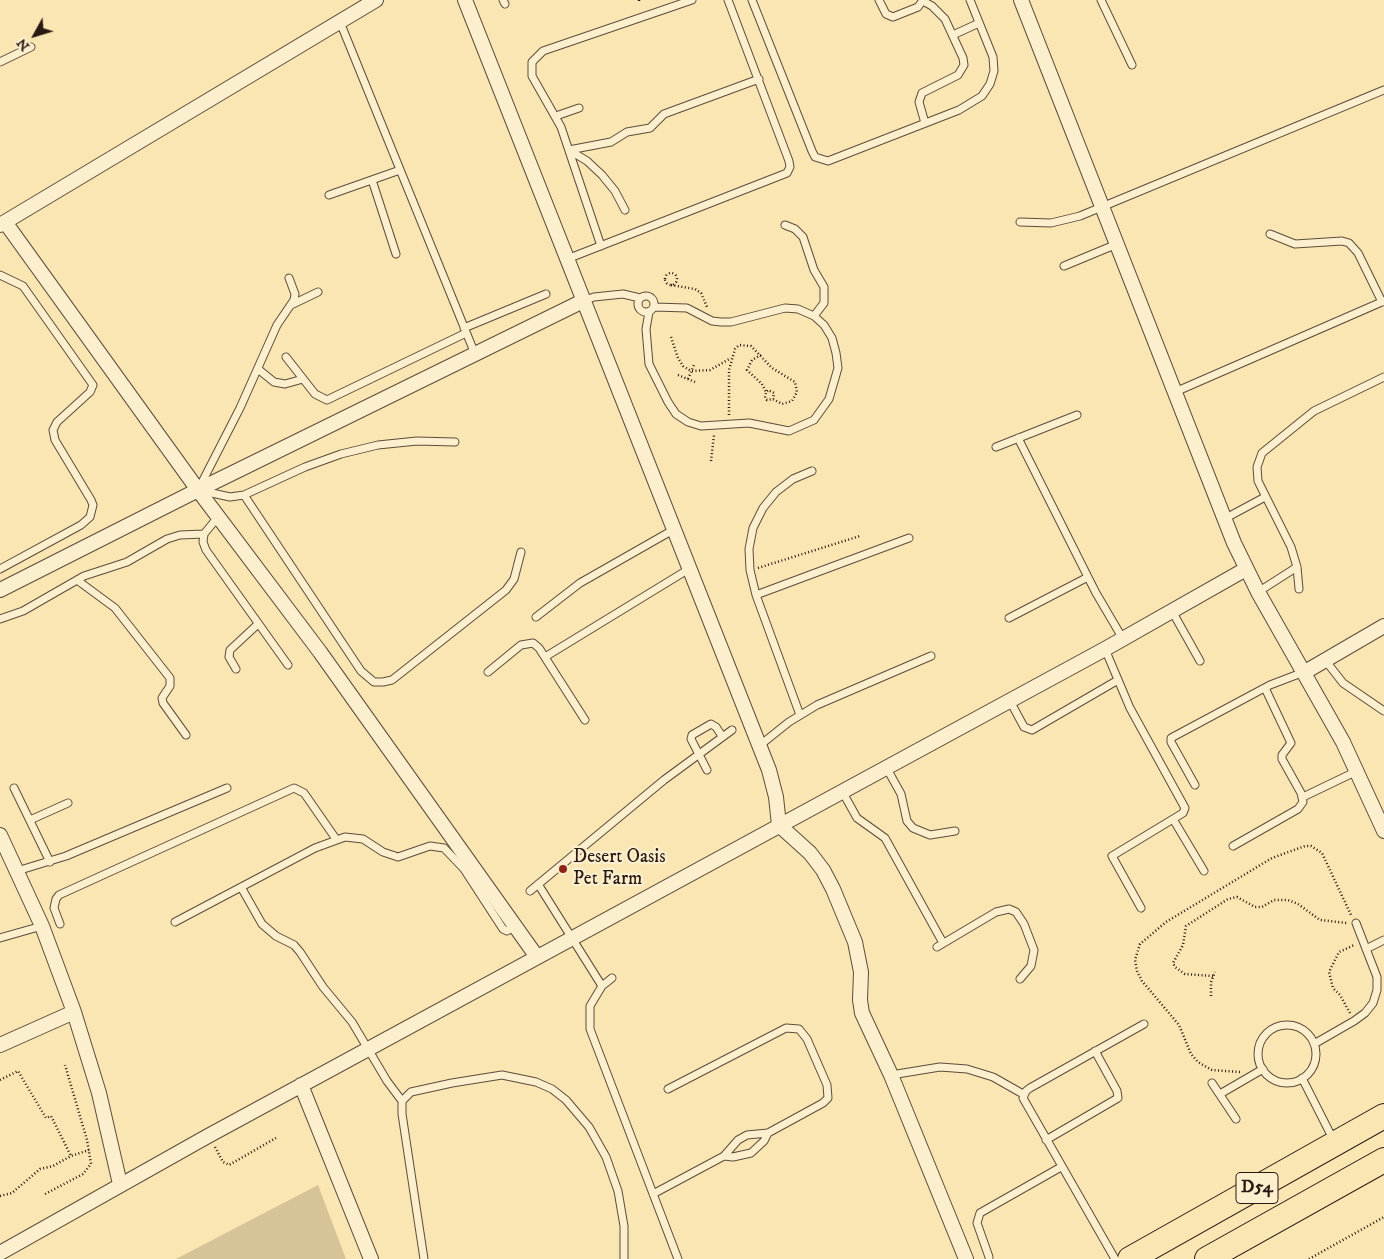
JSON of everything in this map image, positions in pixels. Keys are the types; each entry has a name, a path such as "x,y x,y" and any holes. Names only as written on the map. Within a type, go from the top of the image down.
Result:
{"highway":[{"name":"D54","path":"1130,1259 1335,1144 1381,1116"},
{"name":"D54","path":"1207,1259 1384,1160"}],"street":[{"path":"376,0 2,224 218,517 325,658 537,957"},
{"path":"465,0 773,783 779,824 810,853 833,889 860,957 862,1013 891,1076 966,1259"},
{"path":"1021,0 1224,519 1258,592 1305,672 1357,771 1384,831"},
{"path":"0,590 198,490 583,301"},
{"path":"0,1253 120,1184 779,824 1010,701 1246,569"},
{"path":"1305,672 1384,626"},
{"path":"0,836 42,926 74,1012 99,1093 120,1184"},
{"path":"0,1045 74,1012"},
{"path":"301,1085 371,1259"}],"lane":[{"path":"601,246 556,116 532,76 532,62 538,55 574,40 692,0"},
{"path":"567,260 788,173 790,167 789,160 728,0"},
{"path":"752,0 815,157 828,162 971,104 982,96 990,84 994,71 993,57 970,0"},
{"path":"879,0 883,11 893,17 918,7 923,1 939,13 953,35 963,58 963,70 958,75 922,93 919,102 925,123"},
{"path":"1101,0 1132,65"},
{"path":"340,22 475,354"},
{"path":"953,35 979,23"},
{"path":"0,62 31,47"},
{"path":"569,150 611,142 627,132 650,128 664,114 758,79"},
{"path":"1020,222 1050,223 1066,221 1384,90"},
{"path":"556,116 579,108"},
{"path":"569,150 587,161 602,175 615,191 624,210"},
{"path":"329,195 400,170"},
{"path":"372,180 396,254"},
{"path":"785,225 795,229 803,238 814,270 824,287 824,303 814,316"},
{"path":"1175,392 1383,302 1358,253 1349,243 1342,241 1295,244 1270,234"},
{"path":"1064,266 1117,244"},
{"path":"0,275 7,276 23,286 93,385 90,392 57,422 53,430 55,440 91,500 93,505 90,517 81,525 0,568"},
{"path":"289,278 295,294 291,305 277,325 240,408 198,490 230,497 244,495 305,467 341,454 378,445 407,442 455,442"},
{"path":"291,305 305,300 318,292"},
{"path":"286,357 315,394 327,400 465,330 546,294"},
{"path":"583,301 594,297 623,294 640,298 650,297 651,309 646,329 649,364 676,414 688,422 701,426 755,424 789,431 806,424 823,410 834,386 838,368 832,338 824,325 814,316 798,309 785,308 731,322 712,321 687,308 651,309 639,308 640,298"},
{"path":"258,369 274,382 285,384 303,379"},
{"path":"1299,589 1297,567 1291,547 1258,481 1257,467 1262,454 1314,411 1384,377"},
{"path":"996,447 1077,415"},
{"path":"1018,438 1088,577 1123,639"},
{"path":"800,715 756,595 750,570 750,542 753,528 763,508 776,492 793,479 812,471"},
{"path":"244,495 361,671 374,682 392,680 506,590 514,579 522,552"},
{"path":"1224,519 1265,497"},
{"path":"218,517 204,534 202,542 288,665"},
{"path":"536,617 580,583 673,530"},
{"path":"0,619 23,611 77,580 126,562 167,539 180,535 204,534"},
{"path":"756,595 909,538"},
{"path":"1258,592 1297,567"},
{"path":"545,657 688,569"},
{"path":"1009,618 1088,577"},
{"path":"77,580 115,608 170,678 170,686 162,698 162,703 186,735"},
{"path":"1172,611 1200,661"},
{"path":"236,669 228,657 230,650 258,624"},
{"path":"488,672 527,642 533,643 545,657 585,720"},
{"path":"1105,649 1130,708 1184,805 1185,811 1112,856 1141,908"},
{"path":"758,746 800,715 931,656"},
{"path":"1325,660 1343,683 1384,711"},
{"path":"1195,785 1171,742 1171,738 1265,688 1305,672"},
{"path":"1010,701 1024,727 1032,730 1118,680"},
{"path":"1265,688 1291,743 1289,749 1282,755 1282,760 1303,797"},
{"path":"707,770 691,739 692,734 710,724 716,727 722,736"},
{"path":"530,891 664,780 732,730"},
{"path":"886,767 900,794 907,821 913,828 930,835 955,831"},
{"path":"1234,846 1298,809 1303,797 1357,771"},
{"path":"14,788 50,862"},
{"path":"17,870 50,862 227,788"},
{"path":"60,924 54,908 59,895 294,788 304,793 336,839"},
{"path":"842,791 857,818 880,834 888,844 940,945 996,912 1010,909 1016,912 1024,924 1034,950 1031,966 1020,979"},
{"path":"30,820 68,803"},
{"path":"1173,819 1204,871"},
{"path":"175,922 336,839 354,837 363,839 383,852 398,857 430,846 444,848 464,869 503,929 507,931 514,926"},
{"path":"538,884 602,986"},
{"path":"242,887 262,924 276,936 294,945 323,988 352,1022 367,1049 402,1101 402,1114 424,1259"},
{"path":"1314,1044 1354,1021 1369,1008 1377,990 1377,977 1356,924"},
{"path":"0,938 42,926"},
{"path":"1366,949 1384,940"},
{"path":"612,978 602,986 590,1006 590,1029 678,1259"},
{"path":"1023,1094 1030,1088 1144,1024"},
{"path":"1285,1025 1299,1028 1306,1032 1314,1044 1314,1063 1302,1078 1295,1081 1280,1082 1273,1079 1263,1069 1258,1055 1261,1041 1271,1030 1285,1025"},
{"path":"653,1194 724,1156 738,1140 747,1135 768,1132 823,1103 828,1098 827,1085 807,1039 799,1029 786,1028 668,1089"},
{"path":"1046,1140 1118,1098 1117,1091 1095,1051"},
{"path":"891,1076 940,1067 967,1069 993,1077 1023,1094"},
{"path":"1220,1094 1263,1069"},
{"path":"402,1101 411,1092 484,1077 520,1077 552,1089 578,1112 606,1157 622,1208 624,1259"},
{"path":"1302,1078 1335,1144"},
{"path":"1212,1083 1236,1120"},
{"path":"1023,1094 1024,1102 1115,1259"},
{"path":"724,1156 733,1157 751,1153 764,1141 768,1132"},
{"path":"989,1257 977,1223 980,1213 1061,1167"}],"path":[{"path":"671,285 677,280 672,273 665,279 671,285 688,287 701,293 712,321"},
{"path":"671,337 678,358 683,366 691,371 710,370 732,357"},
{"path":"728,424 729,377 732,357 735,349 745,344 761,355 772,368 791,379 797,387 796,397 792,401 782,404 773,399 767,400 765,398 766,392 762,384 747,370 752,360 761,355"},
{"path":"688,379 694,364"},
{"path":"678,375 695,382"},
{"path":"766,392 768,390 774,393 773,399"},
{"path":"711,461 716,426"},
{"path":"750,570 860,536"},
{"path":"1247,1078 1234,1070 1212,1070 1205,1067 1191,1054 1179,1025 1142,981 1137,971 1135,960 1140,944 1166,922 1264,863 1283,853 1305,846 1317,848 1322,853 1356,924"},
{"path":"1211,996 1214,974 1185,974 1175,967 1173,963 1183,945 1186,926 1228,899 1240,898 1255,907 1262,907 1274,900 1288,900 1298,904 1320,920 1356,924"},
{"path":"1354,1021 1340,995 1333,988 1329,972 1338,952 1362,939"},
{"path":"45,1194 88,1170 91,1164 89,1150 65,1065"},
{"path":"0,1080 18,1070 46,1118 51,1116 70,1156"},
{"path":"208,1136 223,1162 229,1165 276,1138"},
{"path":"0,1196 12,1194 34,1172 57,1165 70,1156 89,1150"},
{"path":"1309,1259 1384,1217"}],"shaded area":[{"path":"318,1185 346,1259 176,1259"}],"place":[{"name":"Desert Oasis Pet Farm","path":"563,869"}]}
